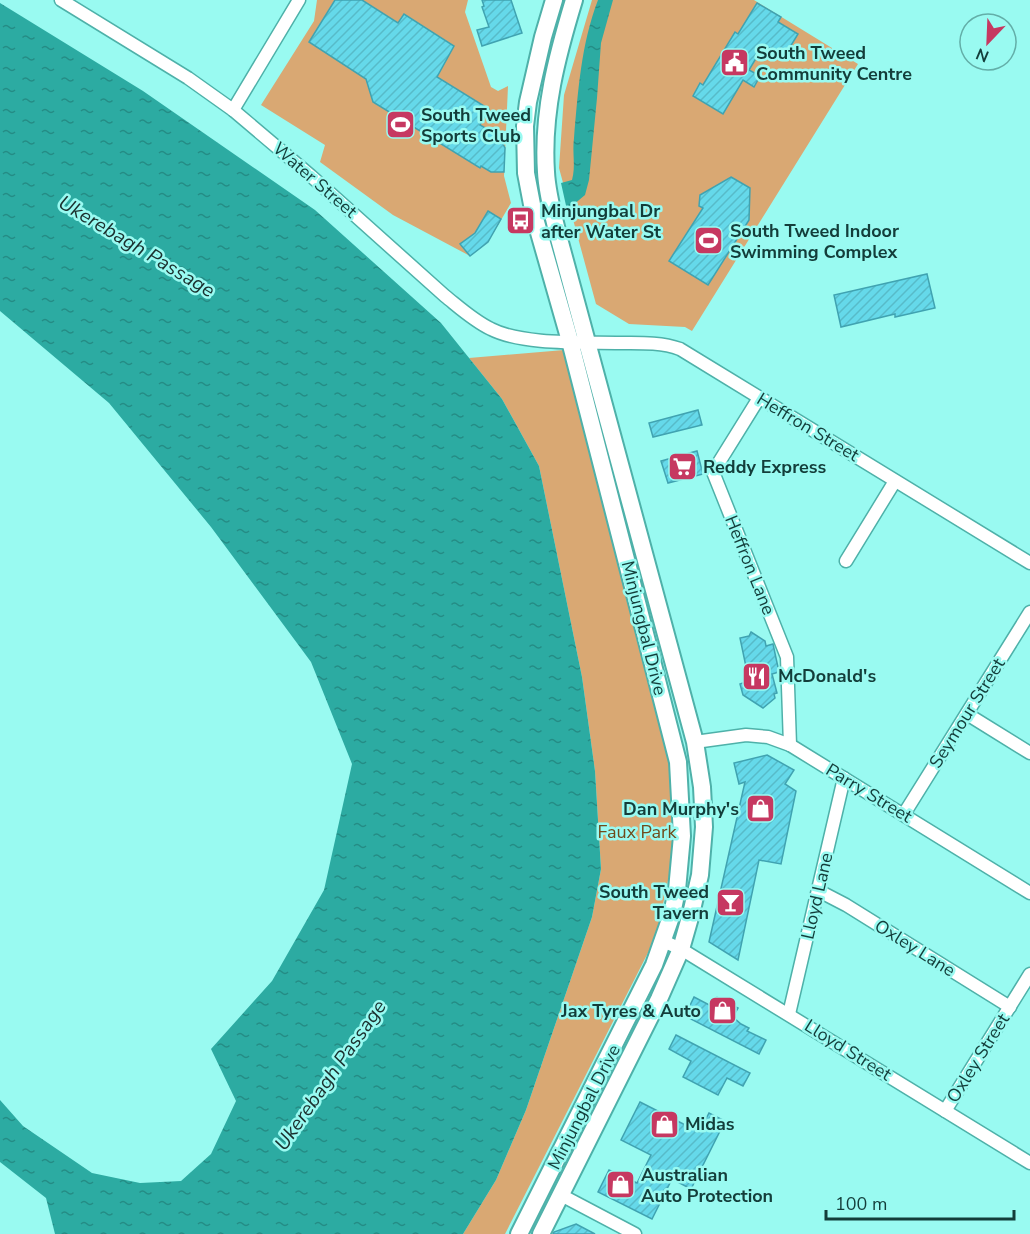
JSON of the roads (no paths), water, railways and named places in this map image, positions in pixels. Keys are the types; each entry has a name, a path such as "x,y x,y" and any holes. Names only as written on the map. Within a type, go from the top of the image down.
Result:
{"main road":[{"name":"Minjungbal Drive","path":"519,1234 640,994 663,941 677,890 682,836 678,762 570,341 534,215 526,173 525,126 528,102 554,0"},
{"name":"Minjungbal Drive","path":"541,1234 659,999 681,949 700,874 703,836 702,787 695,742 548,192 545,157 546,118 552,79 574,0"}],"street":[{"name":"Water Street","path":"61,0 180,73 233,110 465,312 491,330 532,340 570,341"},
{"path":"233,110 299,0"},
{"name":"Heffron Street","path":"570,341 672,346 689,354 1030,563"},
{"name":"Heffron Lane","path":"759,398 713,472 787,657 790,745"},
{"path":"846,561 895,481"},
{"name":"Seymour Street","path":"904,814 1030,612"},
{"path":"967,714 1030,753"},
{"name":"Parry Street","path":"695,742 746,735 768,737 790,745 1030,893"},
{"name":"Lloyd Lane","path":"789,1014 844,778"},
{"name":"Oxley Lane","path":"819,891 846,904 1010,1006"},
{"name":"Lloyd Street","path":"663,941 681,949 789,1014 1030,1163"},
{"name":"Oxley Street","path":"945,1111 1030,974"},
{"path":"561,1195 635,1234"}],"water":[{"path":"598,0 613,0 601,43 589,180 585,195 567,210 561,183 572,180 581,68"},
{"name":"Ukerebagh Passage","path":"0,3 143,91 315,210 441,323 502,399 539,466 582,677 595,771 601,869 592,917 526,1110 496,1180 463,1234 55,1234 46,1198 0,1162 0,1100 23,1126 92,1173 140,1183 181,1181 211,1154 236,1101 211,1049 272,981 324,890 352,764 311,662 211,527 109,403 0,311"}],"place":[{"name":"South Tweed Community Centre","path":"735,63"},
{"name":"South Tweed Sports Club","path":"400,125"},
{"name":"Minjungbal Dr after Water St","path":"520,221"},
{"name":"South Tweed Indoor Swimming Complex","path":"709,241"},
{"name":"Reddy Express","path":"682,467"},
{"name":"McDonald's","path":"757,676"},
{"name":"Dan Murphy's","path":"760,809"},
{"name":"South Tweed Tavern","path":"730,902"},
{"name":"Jax Tyres & Auto","path":"722,1011"},
{"name":"Midas","path":"664,1124"},
{"name":"Australian Auto Protection","path":"620,1185"}],"park label":[{"name":"Faux Park","path":"637,832"}]}
